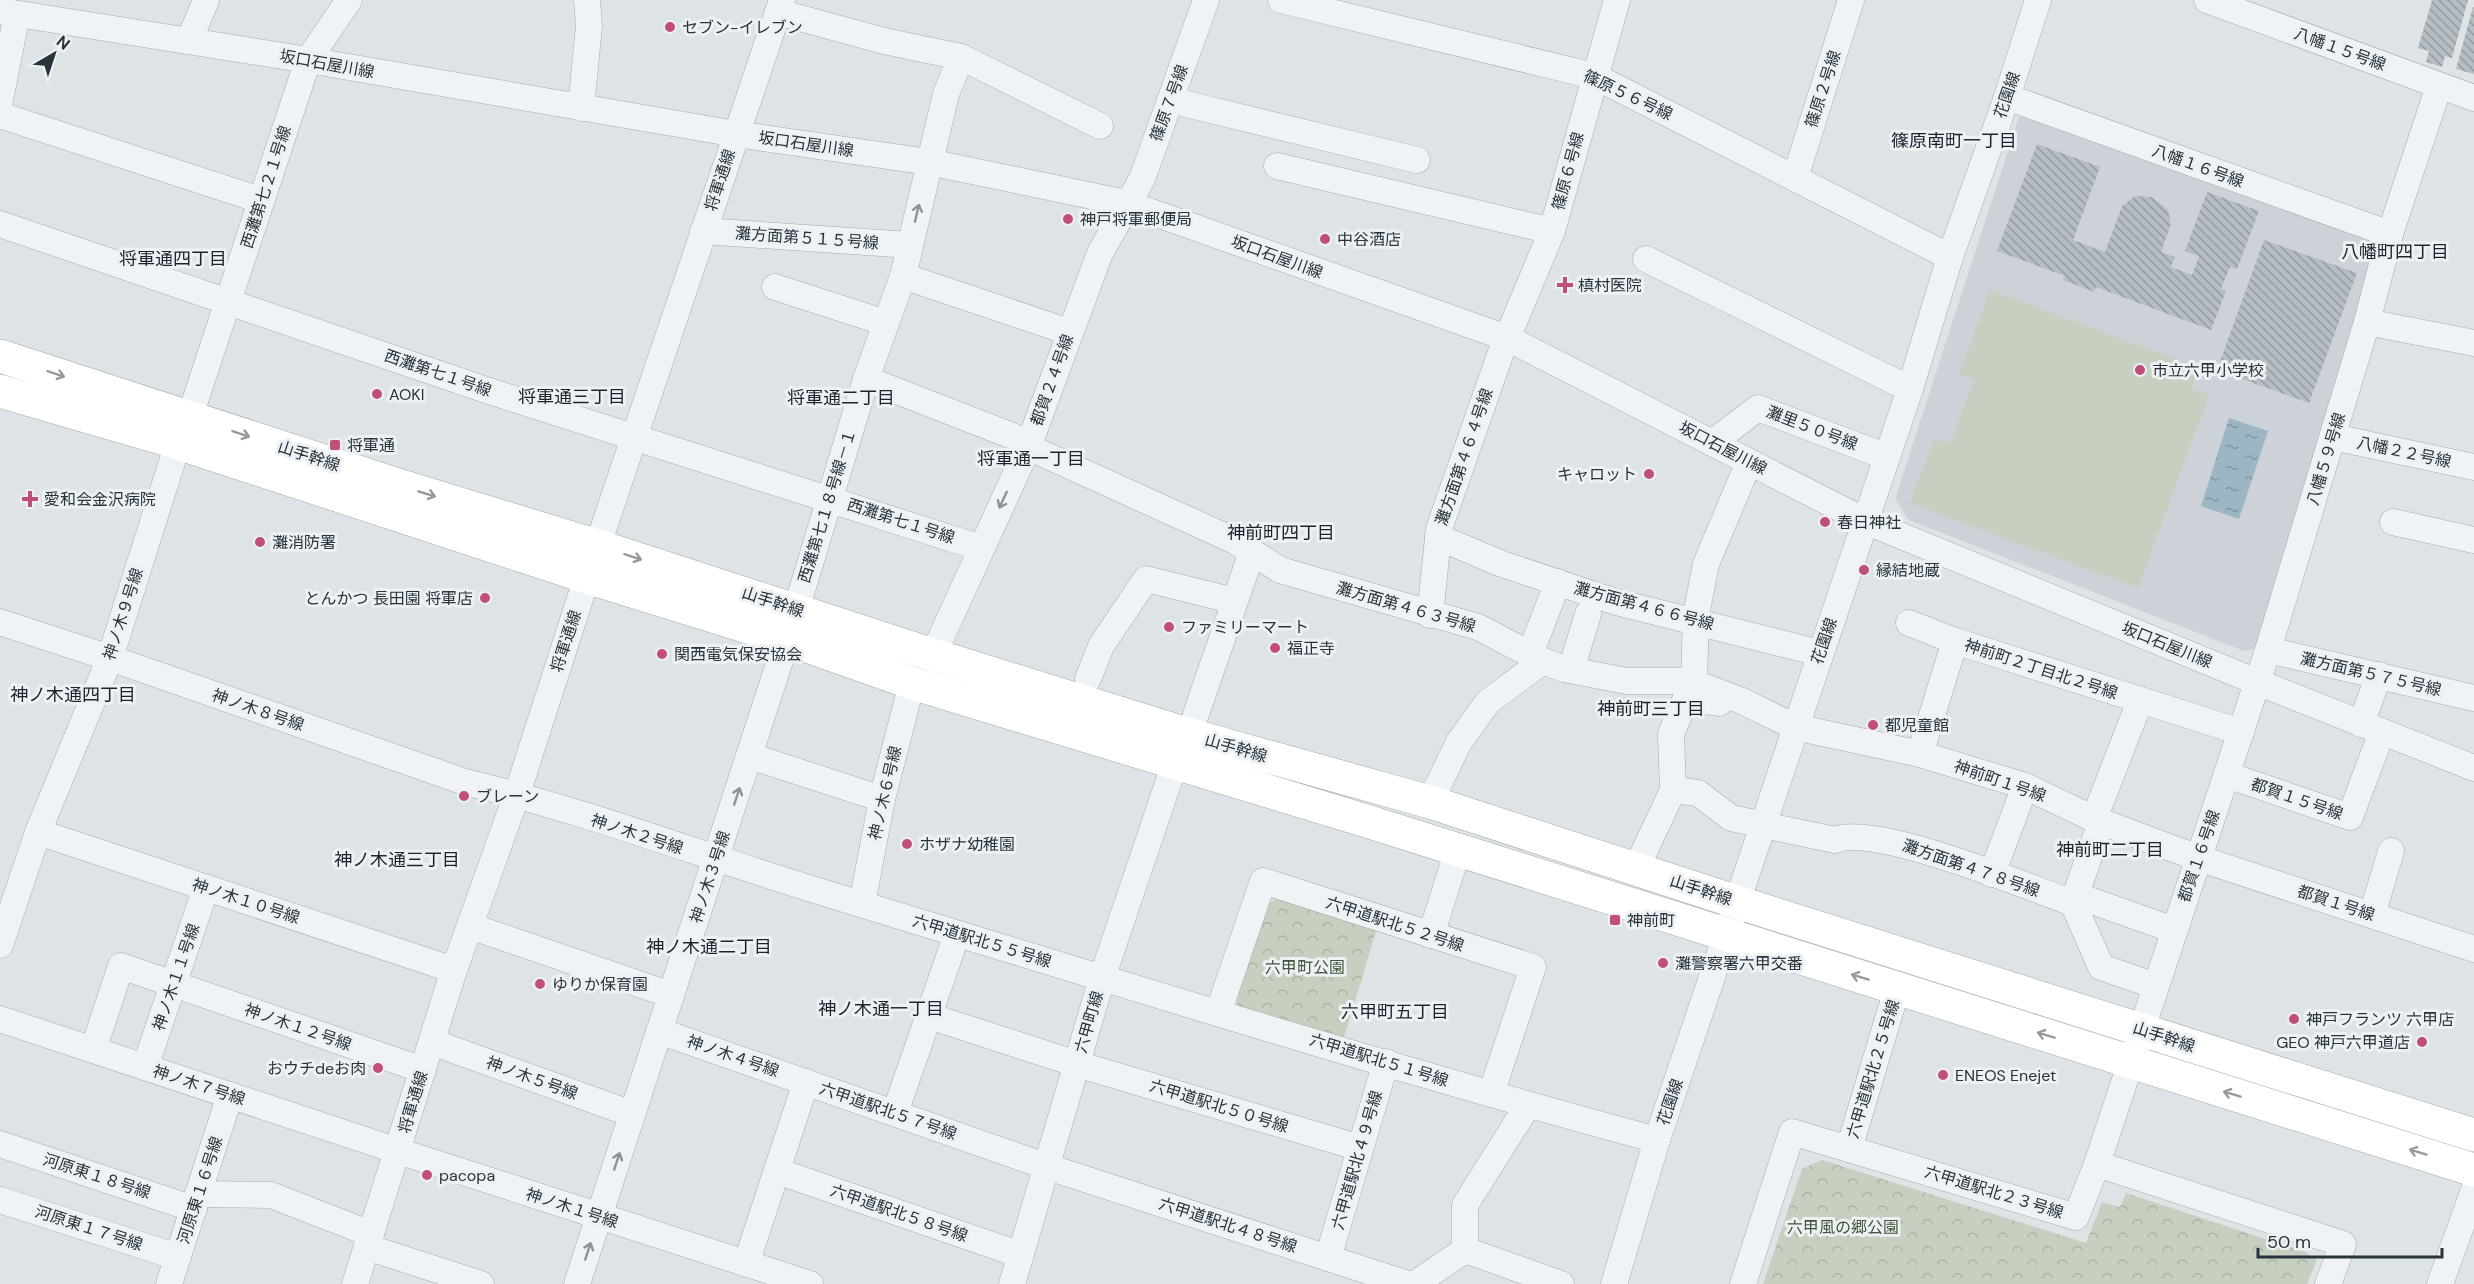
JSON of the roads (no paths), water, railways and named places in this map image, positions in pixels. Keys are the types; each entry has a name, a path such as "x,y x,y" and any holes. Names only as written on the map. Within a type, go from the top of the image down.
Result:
{"main road":[{"name":"山手幹線","path":"0,356 184,430 586,577 933,655 1187,734 1430,802 1737,902 2474,1135"},
{"name":"山手幹線","path":"0,391 184,430 401,486 598,546 791,624 912,683 1458,850 2474,1170"}],"street":[{"path":"189,41 206,0"},
{"name":"西灘第七２１号線","path":"184,430 308,60 349,0"},
{"path":"581,108 589,26 587,0"},
{"name":"篠原７号線","path":"1126,203 1142,179 1206,0"},
{"name":"篠原５６号線","path":"1281,0 1594,76 1950,257"},
{"name":"篠原６号線","path":"1507,338 1552,231 1617,0"},
{"name":"篠原２号線","path":"1795,178 1851,0"},
{"name":"花園線","path":"1614,1284 1657,1140 1910,389 1950,257 2007,97 2038,0"},
{"name":"八幡１５号線","path":"2207,0 2474,98"},
{"path":"780,6 884,41 961,57 1100,126"},
{"name":"将軍通線","path":"355,1284 454,970 517,795 586,577 780,6"},
{"path":"0,100 23,10"},
{"name":"坂口石屋川線","path":"23,10 189,41 581,108 736,134 929,162 1126,203 1507,338 1865,521 2257,682 2474,768"},
{"name":"西灘第七１８号線－１","path":"791,624 866,379 903,276 946,94 961,57"},
{"name":"八幡５９号線","path":"2257,682 2367,322 2390,234 2439,86"},
{"name":"八幡１６号線","path":"2007,97 2390,234"},
{"path":"1170,100 1417,160"},
{"path":"0,116 261,200"},
{"path":"1277,166 1552,231"},
{"name":"都賀２４号線","path":"933,655 1028,447 1100,253 1126,203"},
{"name":"西灘第七１号線","path":"0,224 489,391 981,548"},
{"name":"灘方面第５１５号線","path":"704,231 910,245"},
{"path":"1646,260 1910,389"},
{"path":"903,276 1069,332"},
{"path":"775,287 886,323"},
{"path":"2367,322 2474,343"},
{"name":"灘方面第４６４号線","path":"1430,615 1438,537 1507,338"},
{"name":"灘方面第４６３号線","path":"866,379 1016,436 1028,447 1235,541 1280,570 1478,627 1536,658 1571,670 1627,681 1694,682 1742,701 1795,727"},
{"name":"灘里５０号線","path":"1712,443 1758,408 1887,457"},
{"name":"神ノ木９号線","path":"0,945 38,832 110,658 184,430"},
{"name":"八幡２２号線","path":"2333,436 2474,467"},
{"path":"1694,682 1696,620 1706,564 1749,462"},
{"path":"2393,522 2474,540"},
{"name":"灘方面第４６６号線","path":"1438,537 1502,564 1616,602 1696,620 1820,653"},
{"path":"1196,714 1252,552"},
{"path":"1088,679 1101,646 1146,579 1235,601"},
{"path":"1430,802 1459,742 1488,702 1536,658 1558,582"},
{"path":"1571,670 1588,614"},
{"name":"神ノ木８号線","path":"0,622 465,782 517,795"},
{"path":"1909,623 1955,641"},
{"name":"神ノ木３号線","path":"577,1284 791,624"},
{"name":"神前町２丁目北２号線","path":"1920,754 1955,641 2241,732"},
{"name":"灘方面第５７５号線","path":"2268,650 2474,698"},
{"path":"2372,728 2379,675"},
{"name":"都賀１６号線","path":"2097,1164 2257,682"},
{"name":"神ノ木６号線","path":"862,904 882,799 912,683"},
{"path":"1636,869 1673,790 1671,734 1686,698 1733,705 1742,701"},
{"path":"2140,701 2097,821 2074,899 2101,967 2156,986"},
{"name":"神前町１号線","path":"1795,727 1920,754 2025,786 2097,821 2198,858"},
{"name":"都賀１５号線","path":"2227,775 2350,817 2372,728"},
{"path":"750,756 882,799"},
{"name":"六甲町線","path":"1012,1284 1102,978 1175,763"},
{"path":"1992,874 2025,786"},
{"name":"灘方面第４７８号線","path":"1673,790 1698,793 1731,818 1835,840 1845,836 1900,843 2174,930"},
{"name":"神ノ木２号線","path":"517,795 716,860 862,904"},
{"name":"神ノ木１０号線","path":"38,832 454,970"},
{"path":"1431,935 1458,850"},
{"path":"2372,915 2391,851"},
{"name":"都賀１号線","path":"2198,858 2474,948"},
{"name":"六甲道駅北５２号線","path":"1218,1013 1263,881 1533,967 1491,1094"},
{"name":"神ノ木１１号線","path":"146,1067 206,888"},
{"name":"六甲道駅北５５号線","path":"862,904 1102,978"},
{"path":"470,926 671,995"},
{"path":"895,1113 957,934"},
{"name":"神ノ木１２号線","path":"93,1050 121,966 423,1070"},
{"name":"六甲道駅北５１号線","path":"1102,978 1528,1105 1657,1140"},
{"name":"六甲道駅北２５号線","path":"1849,1149 1897,989"},
{"name":"六甲道駅北５０号線","path":"929,1016 1077,1064 1360,1148"},
{"name":"神ノ木７号線","path":"0,1019 398,1151"},
{"name":"神ノ木４号線","path":"659,1031 806,1082"},
{"name":"神ノ木５号線","path":"432,1042 632,1114"},
{"name":"六甲道駅北４９号線","path":"1328,1258 1386,1062"},
{"name":"六甲道駅北５７号線","path":"746,1264 806,1082 1048,1167"},
{"name":"河原東１６号線","path":"173,1283 178,1257 230,1095"},
{"path":"1465,1250 1465,1205 1528,1105"},
{"name":"六甲道駅北２３号線","path":"1743,1284 1792,1132 2076,1217 2097,1164"},
{"name":"河原東１８号線","path":"0,1144 196,1201 271,1195 369,1241 481,1284"},
{"name":"神ノ木１号線","path":"398,1151 810,1284"},
{"path":"2097,1164 2343,1244 2328,1284"},
{"name":"六甲道駅北４８号線","path":"1048,1167 1408,1284"},
{"name":"六甲道駅北５８号線","path":"777,1172 1021,1255"},
{"path":"2439,1284 2474,1190"},
{"name":"河原東１７号線","path":"0,1200 178,1257"},
{"path":"1415,1284 1465,1250"},
{"path":"1465,1250 1561,1284"}],"water":[{"path":"2229,418 2268,431 2239,519 2201,506"}],"place":[{"name":"セブン-イレブン","path":"670,27"},
{"name":"神戸将軍郵便局","path":"1068,219"},
{"name":"中谷酒店","path":"1325,239"},
{"name":"槙村医院","path":"1565,285"},
{"name":"市立六甲小学校","path":"2140,370"},
{"name":"AOKI","path":"377,394"},
{"name":"将軍通","path":"335,445"},
{"name":"キャロット","path":"1649,474"},
{"name":"愛和会金沢病院","path":"30,499"},
{"name":"春日神社","path":"1825,522"},
{"name":"灘消防署","path":"260,542"},
{"name":"縁結地蔵","path":"1864,570"},
{"name":"とんかつ 長田園 将軍店","path":"485,598"},
{"name":"ファミリーマート","path":"1169,627"},
{"name":"福正寺","path":"1275,648"},
{"name":"関西電気保安協会","path":"662,654"},
{"name":"都児童館","path":"1873,725"},
{"name":"ブレーン","path":"464,796"},
{"name":"ホザナ幼稚園","path":"907,844"},
{"name":"神前町","path":"1615,920"},
{"name":"灘警察署六甲交番","path":"1663,963"},
{"name":"ゆりか保育園","path":"540,984"},
{"name":"神戸フランツ 六甲店","path":"2294,1019"},
{"name":"GEO 神戸六甲道店","path":"2422,1042"},
{"name":"おウチdeお肉","path":"378,1068"},
{"name":"ENEOS Enejet","path":"1943,1075"},
{"name":"pacopa","path":"427,1175"}],"district":[{"name":"篠原南町一丁目","path":"1954,141"},
{"name":"八幡町四丁目","path":"2395,252"},
{"name":"将軍通四丁目","path":"173,259"},
{"name":"将軍通三丁目","path":"572,397"},
{"name":"将軍通二丁目","path":"841,398"},
{"name":"将軍通一丁目","path":"1031,459"},
{"name":"神前町四丁目","path":"1281,533"},
{"name":"神ノ木通四丁目","path":"73,695"},
{"name":"神前町三丁目","path":"1651,709"},
{"name":"神前町二丁目","path":"2110,850"},
{"name":"神ノ木通三丁目","path":"397,860"},
{"name":"神ノ木通二丁目","path":"709,947"},
{"name":"神ノ木通一丁目","path":"881,1009"},
{"name":"六甲町五丁目","path":"1395,1012"}],"park label":[{"name":"六甲町公園","path":"1305,967"},
{"name":"六甲風の郷公園","path":"1843,1227"}]}
